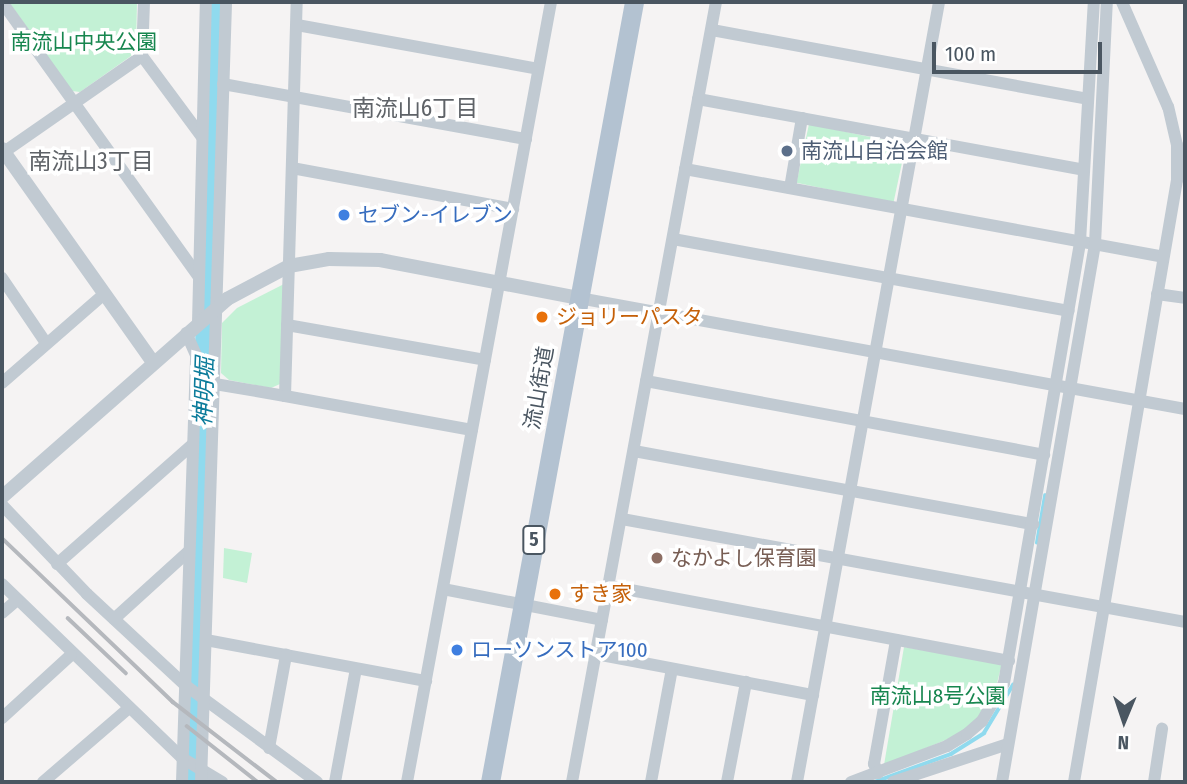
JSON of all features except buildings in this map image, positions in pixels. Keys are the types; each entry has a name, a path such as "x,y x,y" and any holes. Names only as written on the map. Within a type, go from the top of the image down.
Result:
{"main road":[{"name":"流山街道","path":"490,782 634,2"}],"street":[{"path":"2,2 198,276"},
{"path":"144,2 142,56 202,137"},
{"path":"199,322 206,2"},
{"path":"201,782 215,384 214,309 226,2"},
{"path":"285,396 298,2"},
{"path":"407,782 551,2"},
{"path":"572,782 716,2"},
{"path":"797,782 939,2"},
{"path":"851,782 967,734 995,703 1009,661 1080,242 1094,2"},
{"path":"1002,782 1095,244 1107,2"},
{"path":"1074,782 1177,180 1180,128 1122,2"},
{"path":"297,25 538,69"},
{"path":"712,30 1088,99"},
{"path":"142,56 2,151 153,362"},
{"path":"223,84 526,139"},
{"path":"698,99 1084,170"},
{"path":"790,188 802,118"},
{"path":"292,168 513,209"},
{"path":"685,169 1163,257"},
{"path":"673,239 1068,311"},
{"path":"2,497 186,333 237,292 289,267 355,258 499,282 1185,409"},
{"path":"2,278 46,343"},
{"path":"1157,294 1185,298"},
{"path":"2,383 103,295"},
{"path":"288,325 485,360"},
{"path":"182,782 195,347 186,333"},
{"path":"646,382 1044,455"},
{"path":"215,384 472,430"},
{"path":"57,564 193,444"},
{"path":"634,450 1033,524"},
{"path":"2,505 57,564 185,685 317,782"},
{"path":"622,519 1185,622"},
{"path":"114,619 189,551"},
{"path":"2,584 71,655 182,758 202,766 222,782"},
{"path":"609,586 1009,661"},
{"path":"443,589 602,620"},
{"path":"2,613 17,600"},
{"path":"206,640 426,681"},
{"path":"878,773 874,764 896,640"},
{"path":"596,654 813,695"},
{"path":"2,718 71,655"},
{"path":"269,748 286,656"},
{"path":"335,782 356,669"},
{"path":"652,782 672,669"},
{"path":"727,782 746,682"},
{"path":"50,780 129,708"},
{"path":"1154,782 1162,729"},
{"path":"893,782 1008,744"}],"green space":[{"name":"南流山中央公園","path":"9,2 137,2 136,48 131,56 80,92 72,91"},
{"path":"809,124 906,145 893,203 797,183"},
{"path":"284,284 280,384 271,388 229,380 221,373 222,323 237,308"},
{"path":"224,548 252,553 247,583 223,578"},
{"name":"南流山8号公園","path":"904,647 1002,664 992,702 972,724 958,735 884,765"}],"waterway":[{"name":"神明堀","path":"191,782 216,2"},
{"path":"1037,543 1045,496"},
{"path":"875,782 951,754 984,733 1013,685"}],"railway":[{"path":"2,538 173,702 277,782"},
{"path":"68,618 126,673"},
{"path":"187,726 258,782"}],"place":[{"name":"南流山自治会館","path":"787,151"},
{"name":"セブン-イレブン","path":"344,215"},
{"name":"ジョリーパスタ","path":"542,317"},
{"name":"なかよし保育園","path":"657,558"},
{"name":"すき家","path":"555,594"},
{"name":"ローソンストア100","path":"457,650"}],"district":[{"name":"南流山6丁目","path":"415,108"},
{"name":"南流山3丁目","path":"91,161"}]}
